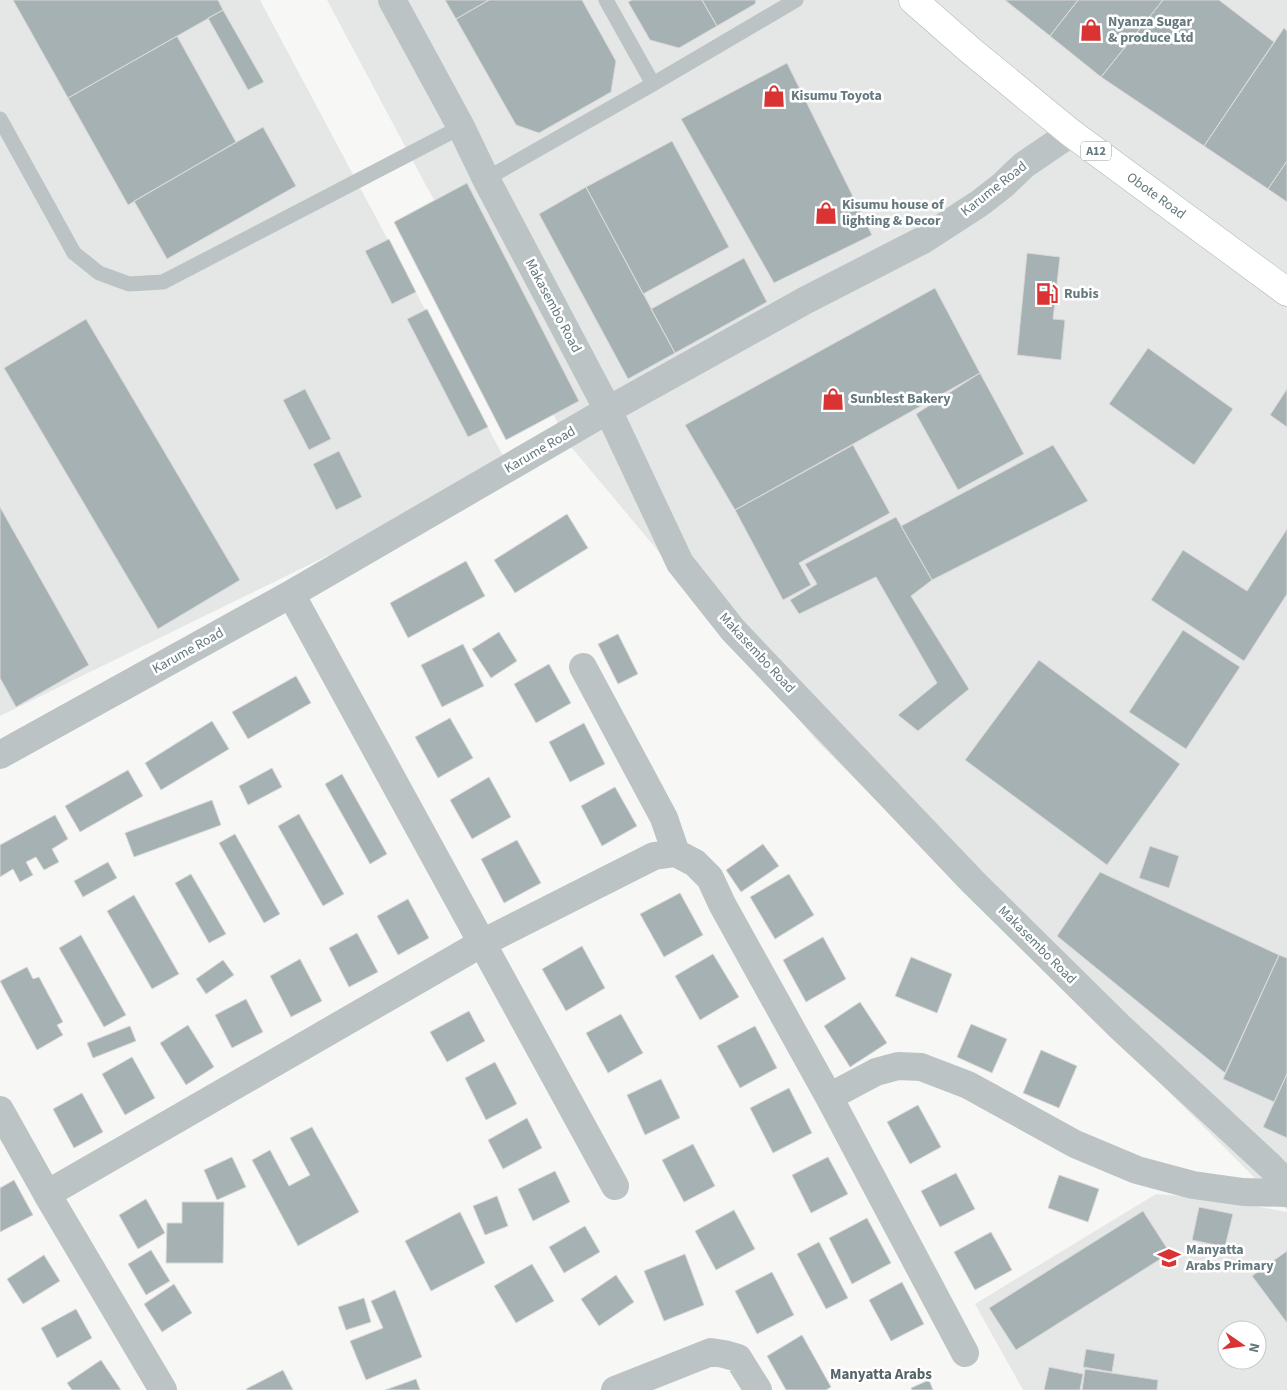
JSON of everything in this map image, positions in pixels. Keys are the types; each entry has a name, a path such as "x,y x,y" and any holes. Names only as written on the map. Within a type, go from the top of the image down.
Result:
{"highway":[{"name":"Obote Road","path":"913,0 970,50 1071,133 1287,292"}],"street":[{"name":"Makasembo Road","path":"392,0 461,127 486,179 608,410 680,563 733,630 973,882 1120,1027 1287,1184"},
{"name":"Karume Road","path":"0,755 291,594 608,410 806,300 923,240 980,203 1024,165 1071,133"},
{"path":"291,594 615,1186"},
{"path":"582,667 664,818 676,853"},
{"path":"47,1194 482,942 654,856 676,853 695,863 710,878 722,904 829,1097 965,1353"},
{"path":"829,1097 876,1072 898,1066 921,1067 968,1085 1075,1144 1137,1170 1193,1185 1243,1192 1287,1193"},
{"path":"0,1110 47,1194 164,1390"},
{"path":"615,1390 654,1382 711,1352 738,1358 758,1390"}],"lane":[{"path":"606,0 653,84"},
{"path":"486,179 796,0"},
{"path":"0,119 74,253 99,274 129,284 163,282 461,127"}],"shaded area":[{"path":"0,0 260,0 509,467 0,716"},
{"path":"327,0 1287,0 1287,1210 816,740 572,448 423,180"},
{"name":"Manyatta Arabs Primary","path":"1156,1194 1218,1199 1287,1212 1287,1390 1023,1390 975,1304"}],"building":[{"path":"13,0 218,0 223,10 68,98"},
{"path":"445,0 489,0 456,19"},
{"path":"489,0 582,0 616,61 611,92 539,133 516,125 456,19"},
{"path":"632,0 702,0 717,26 679,48 650,40 628,2"},
{"path":"702,0 756,0 755,4 717,26"},
{"path":"1005,0 1078,0 1050,36"},
{"path":"1078,0 1163,0 1101,77 1050,36"},
{"path":"1163,0 1219,0 1274,42 1204,146 1101,77"},
{"path":"223,10 264,82 248,90 208,18"},
{"path":"1284,28 1287,31 1287,161 1268,189 1204,146"},
{"path":"177,36 236,142 128,205 68,98"},
{"path":"787,63 872,235 774,283 681,119"},
{"path":"263,127 296,186 167,259 134,201"},
{"path":"672,141 729,247 643,294 586,187"},
{"path":"1287,161 1287,202 1268,189"},
{"path":"467,183 579,401 506,440 394,222"},
{"path":"586,187 675,353 628,379 539,214"},
{"path":"389,239 416,292 392,304 365,251"},
{"path":"1027,253 1060,257 1053,319 1065,320 1061,360 1017,355"},
{"path":"744,258 767,302 675,353 651,309"},
{"name":"Sunblest Bakery","path":"935,288 980,373 735,510 685,425"},
{"path":"427,309 488,427 468,437 407,319"},
{"path":"86,319 240,580 158,629 4,368"},
{"path":"1148,348 1233,409 1194,465 1109,404"},
{"path":"980,373 1024,454 958,490 916,414"},
{"path":"305,389 331,439 309,450 283,400"},
{"path":"1287,389 1287,427 1270,415"},
{"path":"853,445 890,513 799,563 811,585 783,600 735,510"},
{"path":"1053,445 1088,501 932,580 901,526"},
{"path":"339,451 362,497 336,510 313,464"},
{"path":"0,507 89,665 16,707 0,678"},
{"path":"567,514 588,548 515,593 494,560"},
{"path":"896,517 932,580 911,596 969,689 918,731 898,715 937,683 876,577 799,614 790,600 817,584 805,564"},
{"path":"1287,529 1287,594 1244,661 1151,600 1183,550 1247,591"},
{"path":"466,561 485,596 408,638 390,603"},
{"path":"1183,630 1240,667 1186,749 1129,712"},
{"path":"499,632 517,661 491,678 472,649"},
{"path":"618,634 638,674 618,684 598,644"},
{"path":"463,644 484,686 442,707 421,665"},
{"path":"1039,660 1180,764 1107,865 965,760"},
{"path":"549,664 571,703 536,723 514,684"},
{"path":"296,676 311,703 248,739 232,712"},
{"path":"450,718 473,758 438,778 415,737"},
{"path":"212,721 229,749 161,790 145,763"},
{"path":"584,723 605,764 570,782 549,742"},
{"path":"272,768 282,787 248,805 239,786"},
{"path":"128,770 143,796 80,832 65,806"},
{"path":"342,774 387,854 370,864 325,784"},
{"path":"489,777 511,817 472,839 450,800"},
{"path":"615,787 637,826 602,846 581,806"},
{"path":"212,800 221,825 134,857 125,833"},
{"path":"299,814 344,894 323,906 278,826"},
{"path":"55,815 68,839 52,849 59,862 44,870 36,857 26,862 33,875 20,882 13,869 0,877 0,845"},
{"path":"235,834 280,914 264,923 219,843"},
{"path":"517,840 541,883 504,903 481,859"},
{"path":"763,844 779,866 741,892 726,870"},
{"path":"1150,846 1179,856 1169,888 1139,878"},
{"path":"108,862 117,878 83,897 74,881"},
{"path":"1100,872 1279,955 1225,1073 1057,936"},
{"path":"191,874 226,934 209,943 175,883"},
{"path":"789,874 814,915 775,939 750,897"},
{"path":"680,893 703,935 664,957 640,914"},
{"path":"134,895 179,974 152,989 107,911"},
{"path":"408,899 429,938 398,955 377,916"},
{"path":"357,933 378,972 349,987 329,948"},
{"path":"81,935 126,1015 104,1027 59,948"},
{"path":"823,937 846,979 806,1002 783,960"},
{"path":"582,946 605,988 566,1011 542,969"},
{"path":"713,954 739,997 700,1020 675,976"},
{"path":"1279,955 1287,958 1287,1074 1274,1102 1223,1079"},
{"path":"911,957 952,974 937,1013 895,996"},
{"path":"300,959 322,1001 291,1017 270,976"},
{"path":"223,960 234,975 206,994 196,979"},
{"path":"27,967 33,979 39,977 63,1022 57,1025 63,1035 37,1050 0,981"},
{"path":"246,999 263,1032 232,1048 215,1015"},
{"path":"860,1002 887,1043 850,1067 824,1026"},
{"path":"469,1011 485,1041 447,1062 430,1032"},
{"path":"621,1014 643,1053 608,1073 586,1033"},
{"path":"971,1024 1007,1039 992,1073 957,1057"},
{"path":"188,1025 214,1067 186,1085 160,1043"},
{"path":"130,1026 136,1041 93,1058 87,1043"},
{"path":"755,1026 777,1068 740,1088 717,1046"},
{"path":"1041,1050 1077,1066 1059,1108 1023,1093"},
{"path":"132,1057 155,1098 125,1115 102,1074"},
{"path":"495,1062 517,1104 486,1120 465,1078"},
{"path":"1287,1074 1287,1138 1263,1127"},
{"path":"661,1079 680,1118 645,1135 627,1095"},
{"path":"789,1088 812,1133 773,1153 750,1108"},
{"path":"82,1093 103,1132 74,1148 53,1109"},
{"path":"918,1105 941,1147 910,1164 887,1122"},
{"path":"527,1118 542,1148 503,1169 488,1140"},
{"path":"312,1127 359,1212 298,1246 252,1160 270,1150 289,1186 310,1175 290,1138"},
{"path":"693,1144 715,1186 684,1202 662,1160"},
{"path":"232,1157 246,1187 217,1200 204,1170"},
{"path":"828,1157 848,1194 811,1213 792,1175"},
{"path":"555,1171 570,1202 533,1221 518,1189"},
{"path":"956,1173 975,1209 940,1227 921,1191"},
{"path":"1059,1175 1099,1189 1088,1222 1048,1208"},
{"path":"14,1180 33,1215 0,1232 0,1188"},
{"path":"497,1196 508,1226 485,1235 473,1206"},
{"path":"146,1199 165,1233 138,1249 119,1215"},
{"path":"182,1202 224,1202 223,1263 166,1263 167,1223 182,1223"},
{"path":"1199,1207 1233,1214 1225,1247 1192,1240"},
{"path":"734,1210 755,1249 716,1270 695,1231"},
{"path":"1143,1211 1170,1253 1016,1350 989,1308"},
{"path":"460,1212 485,1263 431,1291 405,1241"},
{"path":"867,1218 891,1263 852,1284 829,1238"},
{"path":"585,1226 600,1252 564,1273 549,1247"},
{"path":"991,1232 1012,1270 975,1290 954,1252"},
{"path":"819,1242 848,1298 826,1309 797,1254"},
{"path":"151,1250 170,1281 146,1295 128,1264"},
{"path":"1287,1251 1287,1323 1252,1276"},
{"path":"685,1254 704,1305 664,1321 644,1271"},
{"path":"44,1255 60,1281 23,1304 7,1279"},
{"path":"532,1264 554,1301 516,1323 494,1286"},
{"path":"772,1272 794,1315 757,1334 735,1291"},
{"path":"616,1275 634,1302 599,1326 581,1299"},
{"path":"902,1282 924,1324 891,1341 869,1300"},
{"path":"174,1284 192,1313 162,1332 144,1304"},
{"path":"395,1290 422,1357 366,1380 350,1341 383,1328 371,1301"},
{"path":"364,1298 371,1322 346,1330 338,1307"},
{"path":"76,1309 92,1338 57,1358 41,1328"},
{"path":"802,1335 831,1387 826,1390 786,1390 767,1356"},
{"path":"1086,1349 1115,1354 1112,1372 1083,1367"},
{"path":"101,1360 121,1390 72,1390 67,1383"},
{"path":"1049,1367 1083,1374 1080,1390 1044,1390"},
{"path":"1085,1369 1158,1380 1157,1390 1082,1390"},
{"path":"283,1370 293,1390 246,1389"},
{"path":"416,1379 420,1390 385,1390"},
{"path":"929,1380 933,1390 912,1390 911,1388"}],"place":[{"name":"Nyanza Sugar & produce Ltd","path":"1091,30"},
{"name":"Kisumu Toyota","path":"774,96"},
{"name":"Kisumu house of lighting & Decor","path":"826,213"},
{"name":"Rubis","path":"1047,294"},
{"name":"Sunblest Bakery","path":"833,399"},
{"name":"Manyatta Arabs Primary","path":"1169,1258"}],"district":[{"name":"Manyatta Arabs","path":"881,1374"}]}
